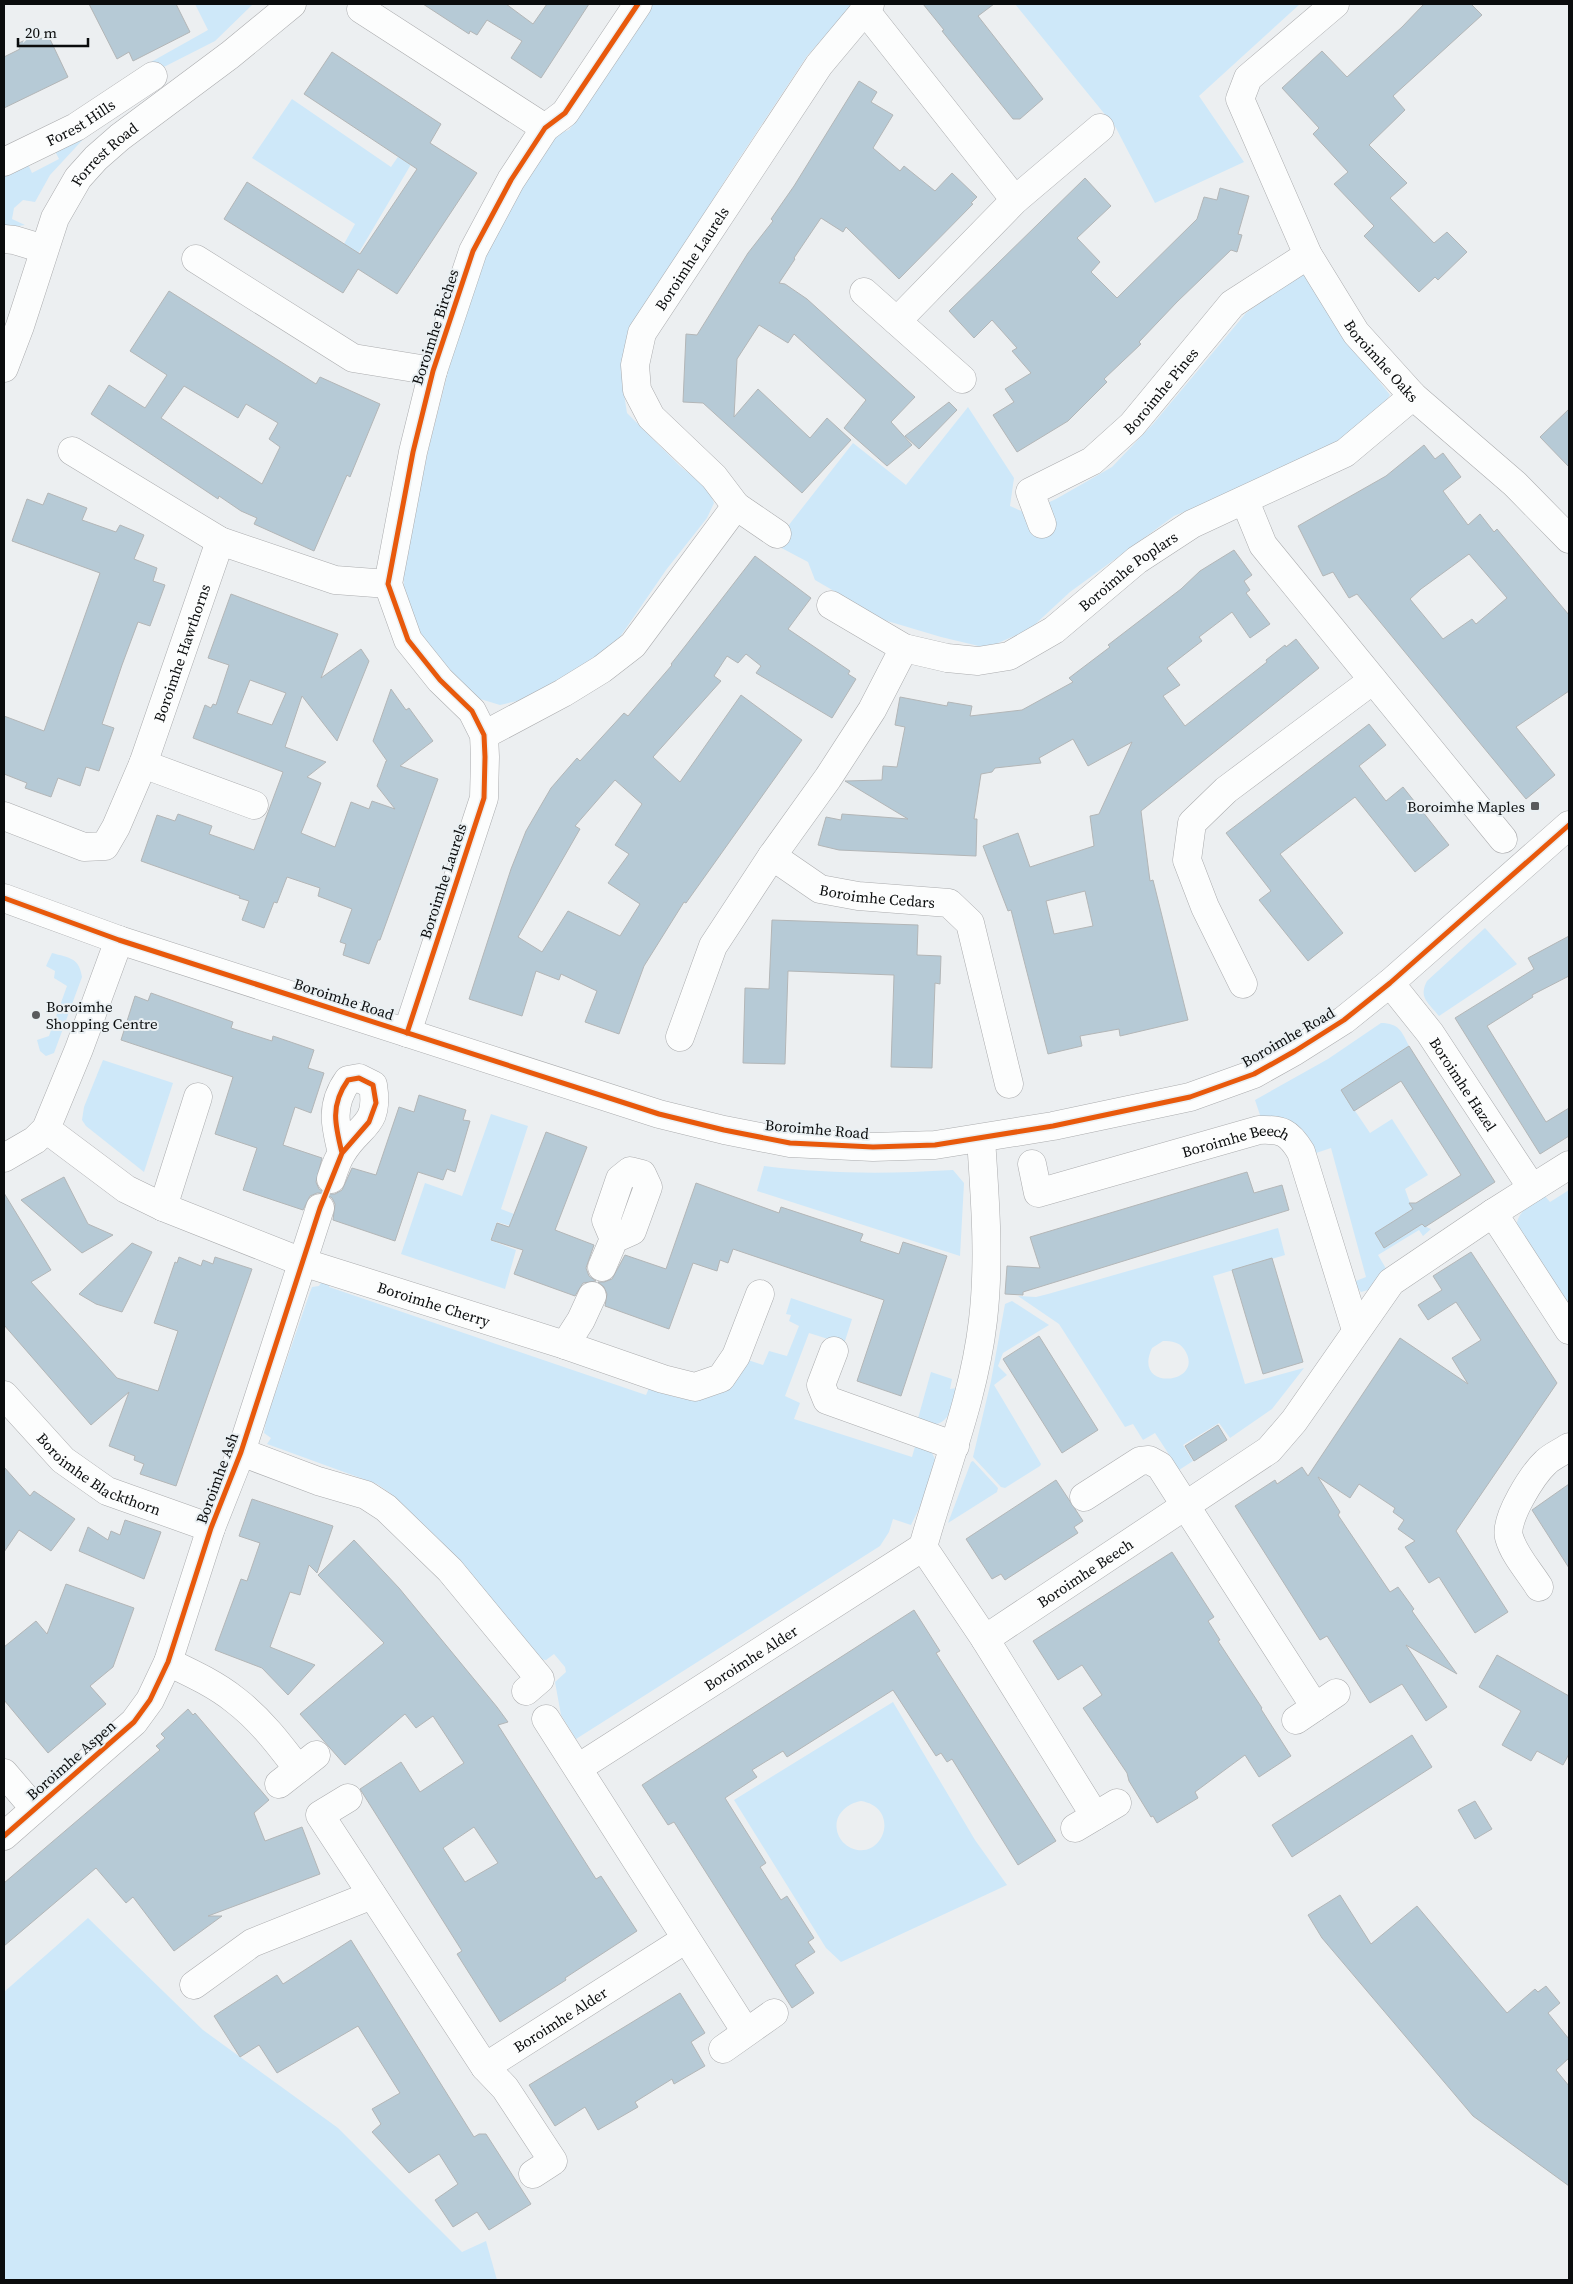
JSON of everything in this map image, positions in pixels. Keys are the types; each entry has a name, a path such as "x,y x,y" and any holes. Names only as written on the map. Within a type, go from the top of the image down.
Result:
{"street":[{"name":"Forrest Road","path":"4,368 20,326 55,218 66,197 96,158 120,137 230,55 292,4"},
{"name":"Boroimhe Birches","path":"388,584 413,452 433,371 473,251 511,180 545,128 565,113 638,4"},
{"name":"Boroimhe Oaks","path":"1335,4 1248,78 1240,99 1308,255 1356,334 1413,396 1515,484 1569,539"},
{"name":"Boroimhe Laurels","path":"777,534 736,506 714,477 651,417 637,390 635,365 642,333 819,65 867,7 1015,200"},
{"path":"361,9 545,128"},
{"name":"Forest Hills","path":"4,162 76,127 153,76"},
{"path":"897,321 1015,200 1100,128"},
{"path":"4,239 44,249"},
{"name":"Boroimhe Pines","path":"1042,524 1030,492 1092,461 1132,425 1232,304 1308,255"},
{"name":"Boroimhe Birches","path":"196,259 353,358 433,371"},
{"path":"864,292 962,379"},
{"name":"Boroimhe Poplars","path":"831,605 904,648 947,658 978,661 1009,656 1054,630 1137,560 1192,524 1345,453 1413,396"},
{"path":"72,451 220,540 334,580 388,584 408,640 440,680 472,711 484,734 579,684 633,645 736,506"},
{"path":"1245,501 1263,544 1502,839"},
{"name":"Boroimhe Hawthorns","path":"4,816 84,847 105,846 116,827 142,764 220,540"},
{"path":"680,1037 713,946 772,856 828,778 872,710 904,648"},
{"path":"1243,984 1205,907 1186,860 1192,824 1226,790 1373,680"},
{"name":"Boroimhe Laurels","path":"407,1033 484,798 486,757 484,734"},
{"path":"142,764 254,805"},
{"name":"Boroimhe Road","path":"4,898 119,940 659,1114 724,1130 790,1143 873,1147 935,1145 1078,1121 1190,1097 1254,1074 1344,1020 1390,983 1569,825"},
{"name":"Boroimhe Cedars","path":"772,856 820,889 858,896 949,903 970,923 1009,1084"},
{"path":"4,1158 35,1140 46,1130 79,1049 119,940"},
{"name":"Boroimhe Hazel","path":"1390,983 1430,1034 1532,1188"},
{"path":"163,1206 198,1097"},
{"name":"Boroimhe Beech","path":"1032,1164 1038,1193 1259,1130 1277,1129 1293,1138 1301,1152 1356,1330"},
{"name":"Boroimhe Cherry","path":"46,1130 126,1189 163,1206 302,1262 565,1345 628,1369 695,1387 721,1378 736,1356 760,1294"},
{"path":"981,1138 987,1264 983,1320 970,1391 955,1446 923,1547 985,1639 1096,1816"},
{"path":"331,1179 342,1153"},
{"path":"1569,1165 1493,1213 1569,1330"},
{"path":"302,1262 320,1208"},
{"name":"Boroimhe Beech","path":"985,1639 1269,1450 1294,1421 1391,1282 1493,1213"},
{"path":"602,1267 614,1239"},
{"name":"Boroimhe Ash","path":"150,1700 168,1662 211,1528 241,1452 302,1262"},
{"path":"565,1345 592,1296"},
{"path":"834,1351 821,1385 827,1400 955,1446"},
{"name":"Boroimhe Blackthorn","path":"4,1395 63,1460 107,1491 211,1528"},
{"path":"1539,1587 1513,1547 1508,1535 1509,1519 1525,1491 1546,1462 1569,1447"},
{"name":"Boroimhe Ash","path":"241,1452 318,1481 366,1495 386,1508 450,1570 540,1679"},
{"path":"1084,1497 1140,1461 1149,1460 1160,1466 1316,1707"},
{"name":"Boroimhe Alder","path":"578,1768 923,1547"},
{"path":"168,1662 198,1677 234,1699 254,1716 298,1769"},
{"name":"Boroimhe Aspen","path":"4,1836 134,1722 150,1700"},
{"path":"546,1719 746,2032"},
{"name":"Boroimhe Aspen","path":"4,1773 34,1808"},
{"path":"348,1798 320,1816 486,2068 505,2088 553,2161 533,2174"},
{"path":"194,1985 252,1943 372,1895"},
{"name":"Boroimhe Alder","path":"486,2068 686,1939"},
{"path":"723,2049 774,2013"}],"shaded area":[{"path":"195,4 253,4 215,41 91,104 151,62 208,30"},
{"path":"653,4 853,4 807,56 729,174 628,335 622,381 627,413 680,466 708,489 714,503 707,518 666,570 620,637 601,657 559,681 517,701 500,705 477,698 421,639 405,608 403,564 452,356 480,268 525,179 557,134 569,130"},
{"path":"1015,4 1300,4 1199,96 1244,162 1155,203 1116,128"},
{"path":"292,99 391,167 417,129 416,156 348,271 334,262 355,224 252,158"},
{"path":"88,134 50,175 35,202 23,200 14,208 12,219 25,225 4,228 4,171 26,160 32,173 59,159 53,147"},
{"path":"1305,271 1347,340 1390,395 1377,414 1319,456 1174,516 1070,592 1030,629 987,648 884,620 815,580 808,562 774,544 853,443 906,485 968,407 1014,478 1010,506 1026,513 1056,499 1112,467 1153,424 1246,313"},
{"path":"1485,928 1517,964 1439,1016 1428,1004 1424,996 1427,981"},
{"path":"52,953 76,962 81,970 82,977 54,1053 46,1056 40,1051 37,1040 49,1036 67,986 54,978 55,971 46,966"},
{"path":"1381,1023 1387,1023 1399,1029 1409,1046 1341,1090 1370,1133 1392,1119 1428,1175 1405,1189 1418,1218 1431,1229 1423,1236 1419,1230 1378,1255 1388,1272 1368,1290 1361,1292 1353,1282 1366,1277 1331,1148 1316,1153 1306,1134 1295,1125 1281,1120 1261,1118 1255,1100 1328,1059"},
{"path":"103,1060 173,1083 144,1172 86,1126 82,1120 84,1107"},
{"path":"491,1114 528,1126 501,1209 525,1218 521,1229 497,1222 490,1240 516,1250 505,1289 401,1254 425,1183 462,1196"},
{"path":"764,1166 858,1173 953,1170 964,1183 960,1256 757,1191"},
{"path":"1569,1190 1569,1311 1517,1231 1517,1224 1521,1214 1534,1203 1545,1196 1550,1202"},
{"path":"1278,1228 1285,1255 1213,1276 1245,1384 1304,1368 1272,1409 1230,1438 1219,1423 1183,1445 1193,1461 1179,1470 1155,1433 1143,1440 1133,1424 1125,1427 1059,1324 1018,1296 1036,1297","holes":["1163,1341 1175,1342 1184,1349 1189,1361 1186,1370 1179,1376 1159,1377 1152,1372 1148,1362 1152,1348"]},
{"path":"322,1281 330,1284 329,1287 646,1395 649,1388 687,1399 707,1398 724,1390 737,1377 748,1360 763,1365 769,1351 787,1356 799,1326 789,1321 791,1315 786,1314 791,1298 852,1319 844,1344 809,1333 785,1396 800,1403 794,1419 912,1457 916,1443 930,1449 937,1463 928,1490 911,1525 893,1519 889,1532 880,1546 576,1739 561,1715 555,1682 566,1672 565,1667 554,1654 546,1660 539,1659 390,1493 377,1484 267,1444 271,1438 264,1433 266,1420 312,1287 319,1286"},
{"path":"1012,1301 1049,1325 1003,1353 998,1366 1007,1375 994,1385 1041,1464 1005,1488 1001,1487 973,1457 991,1381 1005,1304"},
{"path":"931,1372 952,1379 950,1389 957,1388 952,1406 946,1418 935,1424 927,1424 917,1422"},
{"path":"973,1461 998,1488 997,1492 948,1523 971,1462"},
{"path":"893,1702 975,1840 1007,1885 841,1962 826,1948 734,1800","holes":["861,1801 874,1806 881,1813 884,1823 879,1841 872,1848 862,1850 849,1847 841,1840 838,1834 837,1822 841,1812 850,1805"]},
{"path":"88,1918 203,2030 338,2128 462,2252 486,2241 497,2280 4,2280 4,1992"}],"building":[{"path":"89,4 176,4 190,32 133,61 129,52 117,59"},
{"path":"423,4 506,4 533,24 547,4 589,4 541,78 511,58 522,41 487,20 477,35 470,31 469,34"},
{"path":"923,4 994,4 978,16 1043,99 1020,119 1013,119 942,31 944,30"},
{"path":"1424,4 1471,4 1482,15 1393,96 1405,110 1369,145 1407,183 1390,198 1434,243 1447,232 1467,252 1438,280 1435,277 1419,292 1364,236 1374,226 1334,184 1348,172 1313,134 1319,128 1282,88 1322,51 1347,77 1402,27"},
{"path":"37,34 40,39 48,35 68,77 4,108 4,57 20,49 17,44"},
{"path":"332,52 441,124 430,143 477,173 397,294 358,269 343,293 224,219 247,182 360,254 417,169 304,94"},
{"path":"859,81 877,92 871,102 893,115 873,148 900,171 904,166 935,191 952,173 977,197 971,203 973,204 899,279 846,227 843,232 821,218 779,283 785,284 807,299 915,397 891,422 912,445 887,466 844,428 866,400 794,334 788,343 759,325 737,359 734,417 758,389 810,438 827,418 851,440 802,493 703,403 683,402 686,334 697,335 748,253 773,221 771,219 794,186"},
{"path":"1085,178 1111,206 1077,238 1100,262 1091,272 1117,298 1197,219 1204,197 1217,200 1220,188 1249,196 1238,234 1242,235 1237,252 1231,250 1177,302 1139,342 1141,344 1104,379 1107,382 1068,421 1017,452 993,415 1014,402 1005,389 1031,373 1012,351 1017,348 992,320 974,338 949,311"},
{"path":"169,291 316,384 320,377 380,404 350,477 347,475 314,551 254,524 257,518 241,511 219,496 218,499 91,414 109,385 145,408 167,375 130,351","holes":["184,386 238,418 246,404 278,423 269,439 280,447 262,484 161,418"]},
{"path":"949,402 957,410 919,449 905,436"},
{"path":"1569,409 1569,467 1540,437"},
{"path":"1424,445 1435,459 1443,453 1461,477 1443,491 1468,525 1480,514 1494,532 1497,529 1569,615 1569,691 1516,727 1555,775 1526,799 1357,594 1349,598 1333,572 1323,576 1298,526 1386,476","holes":["1469,554 1507,598 1476,624 1472,619 1443,639 1410,599"]},
{"path":"48,493 87,508 82,520 116,532 120,525 144,535 134,559 157,568 153,581 165,585 150,626 138,622 122,665 102,724 114,728 99,771 86,767 80,786 58,778 51,797 25,788 27,783 4,774 4,716 44,731 100,573 12,541 27,499 43,505"},
{"path":"1234,550 1252,575 1244,581 1250,590 1246,593 1270,624 1250,638 1232,612 1199,637 1202,641 1167,668 1180,685 1163,696 1185,726 1267,662 1266,660 1285,645 1286,647 1296,639 1319,668 1141,811 1150,881 1153,880 1188,1020 1120,1036 1119,1029 1080,1036 1082,1046 1048,1054 1011,910 1008,911 983,846 1018,833 1030,867 1094,846 1090,816 1099,814 1132,742 1088,766 1073,739 1039,758 1041,763 995,768 992,772 981,774 974,819 977,819 976,856 839,850 818,845 826,817 841,820 842,814 908,819 845,781 882,780 883,766 897,767 905,727 895,725 900,697 947,706 948,702 972,706 970,716 1022,710 1073,682 1069,678 1110,647 1108,645 1181,589 1200,571","holes":["1085,891 1093,926 1054,934 1046,901"]},
{"path":"755,556 811,598 788,629 850,671 848,674 856,679 832,718 756,673 761,666 746,654 738,663 727,656 714,676 721,681 653,757 680,782 741,695 802,740 686,903 684,902 644,966 619,1034 585,1022 597,991 561,974 559,980 536,971 522,1016 469,999 511,869 526,831 551,788 577,758 580,761 624,713 628,716 672,665","holes":["615,780 642,804 615,845 629,854 608,883 640,904 620,936 568,911 542,952 518,937 580,829 575,826"]},
{"path":"231,594 338,634 321,678 361,649 369,661 337,741 302,696 285,747 326,762 307,777 321,783 301,833 335,847 351,802 369,809 372,801 395,809 377,786 387,761 373,741 391,689 406,710 409,708 433,741 400,766 438,779 380,940 378,940 369,964 343,955 346,944 340,942 352,909 318,896 320,888 287,877 277,903 274,902 264,928 242,920 249,901 239,898 240,896 141,861 157,815 175,821 178,814 212,826 209,834 254,850 283,772 193,738 205,705 211,708 213,704 216,705 229,665 208,658","holes":["250,680 286,693 272,725 237,713"]},
{"path":"1369,724 1386,745 1359,766 1386,801 1403,787 1449,845 1415,872 1355,797 1280,854 1343,933 1308,961 1259,900 1271,891 1226,833"},
{"path":"772,920 918,925 917,955 941,956 940,984 935,983 932,1068 891,1067 894,975 788,971 785,1064 743,1063 745,988 769,989"},
{"path":"1569,936 1569,976 1532,995 1533,997 1487,1026 1546,1122 1569,1108 1569,1136 1540,1154 1455,1018 1534,969 1528,958"},
{"path":"151,993 233,1022 231,1028 272,1041 273,1036 314,1050 308,1068 324,1073 311,1113 295,1107 283,1145 322,1158 316,1182 319,1189 325,1193 317,1193 310,1196 303,1210 243,1190 257,1148 215,1134 233,1077 121,1040 135,996 148,1001"},
{"path":"1409,1046 1495,1182 1425,1227 1422,1224 1384,1248 1375,1233 1413,1209 1409,1203 1416,1203 1461,1175 1401,1081 1354,1111 1341,1090"},
{"path":"419,1095 466,1110 463,1120 470,1121 455,1172 447,1169 443,1180 418,1172 395,1241 333,1220 335,1204 332,1198 326,1194 335,1194 342,1190 352,1168 376,1175 399,1107 414,1112"},
{"path":"546,1132 587,1147 555,1230 594,1245 586,1268 589,1276 596,1281 583,1283 575,1296 514,1274 523,1250 491,1240 497,1223 509,1227"},
{"path":"1247,1172 1254,1193 1282,1185 1289,1210 1023,1292 1023,1295 1005,1294 1007,1266 1040,1268 1030,1237"},
{"path":"64,1177 88,1224 113,1235 82,1253 21,1200"},
{"path":"696,1183 779,1213 781,1207 863,1234 860,1241 899,1254 903,1242 947,1256 901,1396 857,1381 884,1300 733,1249 728,1263 720,1260 717,1271 693,1263 669,1329 605,1306 607,1294 604,1287 598,1282 612,1279 625,1255 666,1269"},
{"path":"4,1193 51,1270 31,1282 117,1378 158,1391 178,1331 154,1323 175,1262 177,1263 179,1257 201,1266 203,1260 213,1264 215,1257 252,1269 176,1486 140,1474 144,1464 134,1460 135,1456 109,1446 129,1392 91,1425 4,1325"},
{"path":"132,1243 152,1252 122,1312 96,1304 79,1294"},
{"path":"1471,1252 1557,1383 1456,1531 1508,1612 1475,1633 1439,1577 1429,1583 1405,1547 1415,1541 1398,1529 1404,1520 1393,1512 1395,1508 1359,1484 1350,1498 1318,1477 1340,1512 1338,1515 1390,1592 1398,1587 1414,1609 1412,1611 1457,1674 1406,1645 1447,1707 1426,1721 1402,1684 1370,1703 1327,1636 1320,1640 1235,1506 1275,1480 1277,1484 1302,1467 1308,1476 1400,1338 1468,1384 1452,1358 1481,1340 1456,1302 1428,1320 1418,1305 1442,1290 1433,1276"},
{"path":"1272,1258 1303,1362 1263,1374 1232,1270"},
{"path":"1039,1336 1098,1430 1062,1453 1003,1359"},
{"path":"1218,1425 1227,1440 1194,1461 1185,1446"},
{"path":"4,1467 30,1496 34,1491 75,1519 51,1551 19,1530 4,1552"},
{"path":"1056,1480 1083,1521 1074,1527 1078,1533 1005,1580 1001,1574 992,1579 966,1539"},
{"path":"1569,1484 1569,1568 1532,1510"},
{"path":"252,1499 333,1526 317,1573 309,1565 300,1595 290,1592 270,1647 315,1665 288,1695 262,1668 215,1650 241,1579 247,1581 260,1543 239,1536"},
{"path":"125,1520 161,1532 144,1579 79,1551 88,1527 108,1540 111,1531 120,1535"},
{"path":"354,1540 399,1588 508,1722 498,1725 596,1879 601,1876 637,1931 565,1978 566,1980 500,2022 457,1954 462,1951 360,1789 401,1762 420,1792 464,1763 433,1716 416,1728 405,1714 345,1765 300,1714 384,1643 318,1575","holes":["474,1827 498,1863 465,1882 443,1848"]},
{"path":"1172,1552 1214,1617 1208,1621 1220,1640 1218,1641 1291,1756 1259,1777 1245,1755 1195,1792 1198,1798 1157,1823 1153,1816 1151,1817 1129,1781 1127,1773 1083,1708 1102,1695 1082,1665 1058,1680 1033,1641"},
{"path":"66,1584 134,1608 113,1667 90,1686 106,1704 48,1753 4,1700 4,1647 36,1621 47,1634"},
{"path":"914,1610 940,1651 936,1653 1056,1841 1018,1865 952,1759 947,1762 941,1753 936,1756 893,1690 787,1757 783,1751 752,1770 757,1777 725,1798 766,1863 760,1867 781,1900 787,1896 814,1938 808,1942 815,1952 795,1965 814,1993 792,2008 674,1822 668,1825 642,1785"},
{"path":"1497,1655 1569,1696 1569,1754 1563,1765 1537,1751 1531,1761 1502,1745 1521,1711 1479,1687"},
{"path":"188,1709 193,1715 195,1713 269,1800 254,1813 265,1841 302,1827 320,1874 208,1916 222,1916 174,1951 133,1897 126,1903 96,1868 4,1946 4,1883 160,1750 156,1746 165,1738 161,1734"},
{"path":"1412,1735 1432,1767 1292,1857 1272,1825"},
{"path":"1475,1801 1492,1829 1475,1839 1458,1810"},
{"path":"1340,1895 1371,1944 1417,1906 1507,2013 1535,1989 1538,1992 1546,1986 1560,2003 1548,2013 1569,2039 1569,2058 1556,2070 1569,2086 1569,2186 1473,2116 1322,1938 1308,1915"},
{"path":"351,1940 474,2137 479,2134 486,2134 531,2204 489,2230 477,2212 453,2227 435,2200 458,2184 439,2154 409,2173 372,2132 381,2124 372,2109 400,2093 358,2026 277,2073 259,2045 240,2057 214,2016 277,1975 283,1984"},
{"path":"680,1993 705,2033 691,2042 705,2066 674,2084 672,2079 635,2102 638,2107 598,2130 585,2107 555,2126 529,2085"}],"cycle path":[{"path":"407,1033 484,798 485,757 484,735 472,711 440,680 408,640 388,584 413,452 433,371 473,251 511,180 545,128 565,113 638,4"},
{"path":"4,898 119,940 659,1114 724,1130 790,1143 873,1147 935,1145 1053,1126 1190,1097 1254,1074 1344,1020 1390,983 1569,825"},
{"path":"4,1836 134,1722 150,1700 168,1662 211,1528 241,1452 320,1208 342,1153 369,1122 376,1103 373,1085 359,1078 348,1080 338,1098 336,1124 342,1153"}],"place":[{"name":"Boroimhe Maples","path":"1535,806"},
{"name":"Boroimhe Shopping Centre","path":"36,1015"}]}
